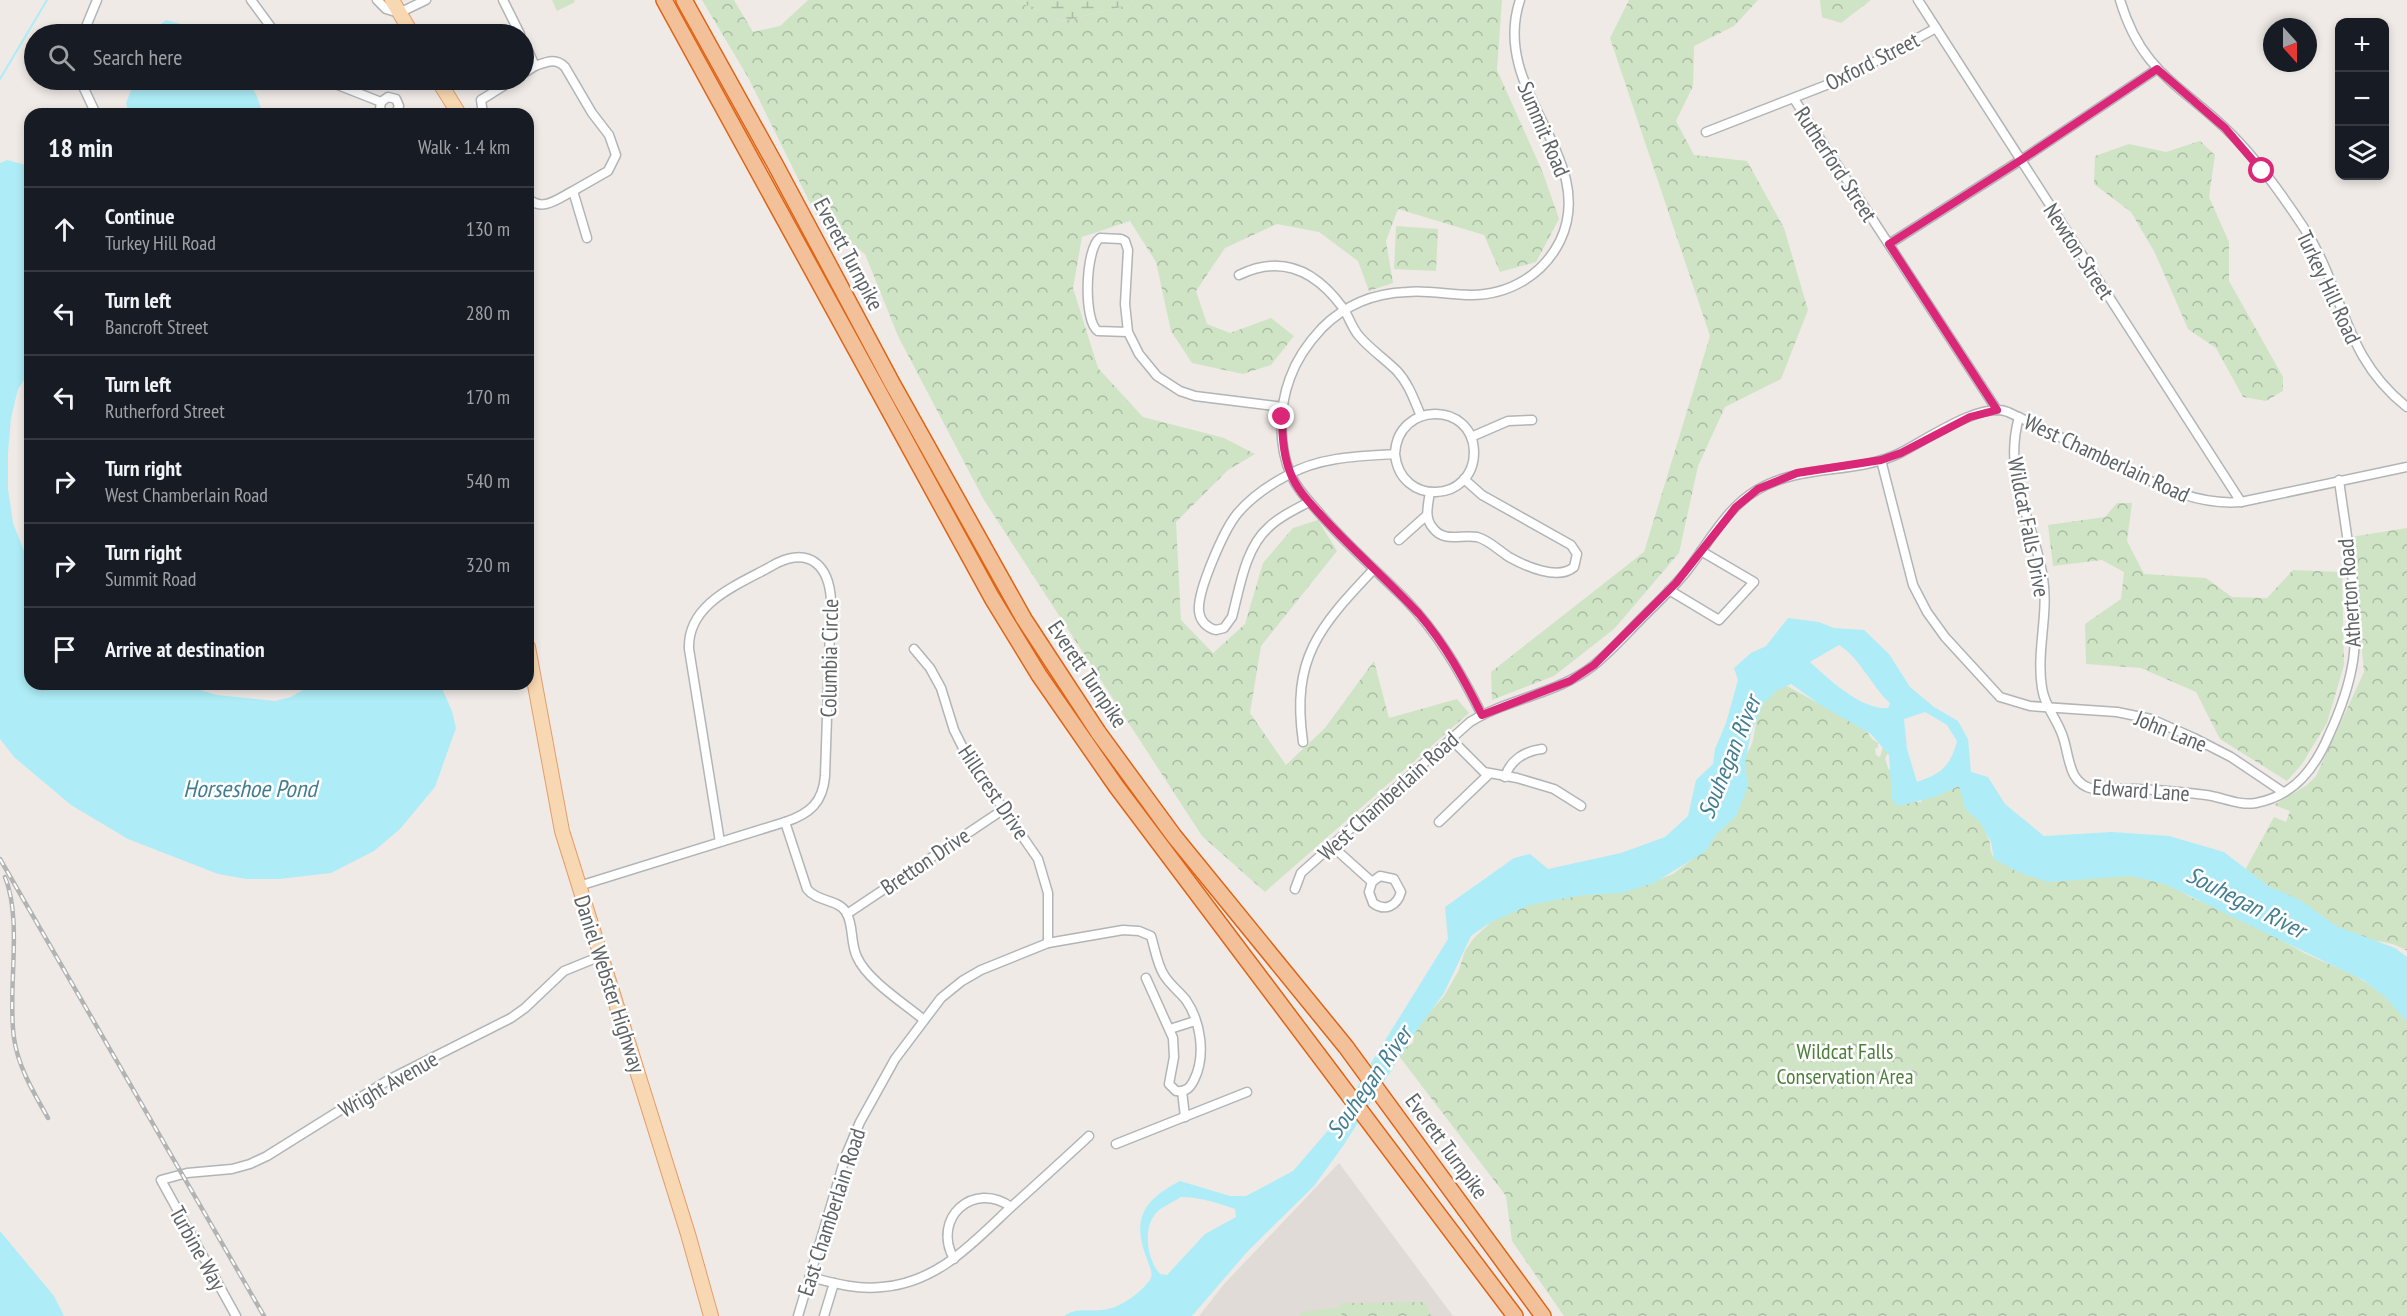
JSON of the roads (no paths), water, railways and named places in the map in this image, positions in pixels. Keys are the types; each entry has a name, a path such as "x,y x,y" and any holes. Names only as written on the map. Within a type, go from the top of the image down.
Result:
{"highway":[{"path":"653,0 664,18 685,38"},
{"name":"Everett Turnpike","path":"664,0 992,597 1039,675 1116,786 1515,1316"},
{"name":"Everett Turnpike","path":"684,0 903,403 1024,619 1098,732 1174,836 1346,1047 1543,1316"}],"main road":[{"path":"392,0 406,24"},
{"path":"444,90 455,108"},
{"name":"Daniel Webster Highway","path":"534,681 562,831 688,1234 711,1316"}],"street":[{"path":"87,24 98,0"},
{"path":"251,0 269,24"},
{"path":"377,0 386,9 399,13 425,0"},
{"path":"503,0 515,24"},
{"name":"Summit Road","path":"1482,715 1461,674 1436,634 1301,493 1290,473 1283,441 1283,407 1289,380 1300,356 1317,333 1344,310 1374,297 1395,292 1418,291 1469,295 1498,292 1531,277 1545,264 1556,248 1567,218 1568,185 1559,158 1518,68 1514,28 1520,0"},
{"name":"Newton Street","path":"1918,0 2241,502"},
{"name":"Turkey Hill Road","path":"2120,0 2136,42 2157,69 2225,128 2286,202 2318,251 2358,351 2385,387 2407,407"},
{"name":"Oxford Street","path":"1706,132 1847,77 1936,28"},
{"path":"534,202 544,205 573,191 608,171 616,157 609,135 562,63 553,61 535,66"},
{"path":"1889,244 2021,160 2157,69"},
{"path":"85,90 93,108"},
{"path":"350,90 381,102"},
{"path":"482,108 481,100 497,90"},
{"path":"380,108 381,102 387,98 396,99 398,108"},
{"name":"Rutherford Street","path":"1794,99 1997,410"},
{"path":"573,191 587,238"},
{"path":"1128,332 1101,332 1093,328 1091,323 1089,270 1092,249 1100,238 1115,237 1127,245 1125,315 1128,332 1139,354 1157,376 1180,391 1210,400 1283,407"},
{"path":"1239,275 1274,265 1293,267 1320,284 1344,310 1361,339 1406,382 1421,416"},
{"name":"West Chamberlain Road","path":"1295,889 1301,873 1451,739 1482,715 1582,674 1609,652 1669,590 1736,507 1748,495 1771,482 1797,473 1881,460 1901,453 1970,417 1997,410 2019,417 2186,496 2224,503 2241,502 2407,467"},
{"path":"1437,414 1448,416 1461,424 1471,437 1473,459 1464,479 1446,491 1430,492 1416,488 1405,480 1398,468 1395,454 1396,444 1402,431 1412,420 1421,416 1437,414"},
{"name":"Wildcat Falls Drive","path":"2019,417 2013,442 2016,481 2038,548 2045,587 2041,686 2046,708"},
{"path":"1471,437 1508,421 1532,420"},
{"path":"1309,502 1274,522 1257,539 1227,626 1216,630 1205,625 1200,615 1199,604 1226,530 1247,503 1290,473 1332,460 1395,454"},
{"name":"John Lane","path":"1881,460 1913,585 1927,612 1945,636 2000,697 2017,703 2046,708 2117,712 2151,719 2231,757 2283,792"},
{"path":"1430,492 1427,515 1431,526 1441,536 1479,538 1515,560 1553,573 1565,572 1574,567 1577,556 1571,545 1490,500 1464,479"},
{"name":"Atherton Road","path":"2283,792 2295,786 2307,775 2324,747 2342,704 2353,662 2354,607 2339,480"},
{"path":"1399,540 1427,515"},
{"path":"1669,590 1719,620 1754,582 1701,551"},
{"name":"Columbia Circle","path":"579,886 799,818 813,808 822,795 825,776 831,589 825,572 812,560 797,557 777,563 710,602 697,615 690,631 689,649 720,842"},
{"path":"1303,742 1299,695 1303,672 1312,647 1332,615 1374,569"},
{"name":"Hillcrest Drive","path":"914,649 930,668 942,688 962,748 1034,851 1042,867 1048,893 1048,943"},
{"name":"Edward Lane","path":"2046,708 2054,717 2063,735 2075,779 2083,786 2093,789 2189,793 2246,803 2266,800 2283,792"},
{"path":"1451,739 1484,772 1554,789 1581,806"},
{"path":"1504,777 1507,768 1514,761 1532,750 1542,749"},
{"path":"1439,822 1489,774"},
{"name":"Bretton Drive","path":"847,914 1004,809"},
{"path":"785,822 807,889 818,898 837,904 847,914 853,946 863,967 924,1020"},
{"path":"1332,846 1372,882"},
{"name":"East Chamberlain Road","path":"798,1316 852,1138 885,1074 924,1020 941,998 972,975 1048,943 1123,930 1139,931 1151,936 1162,970 1186,1001 1195,1022"},
{"name":"Wright Avenue","path":"161,1180 187,1173 232,1170 267,1156 390,1079 511,1018 525,1008 564,971 601,956"},
{"path":"1146,978 1170,1029 1174,1052 1169,1082 1173,1089 1182,1091 1192,1085 1201,1059 1200,1041 1195,1022 1170,1029"},
{"path":"1182,1091 1185,1117"},
{"path":"1116,1144 1247,1092"},
{"path":"810,1277 863,1288 899,1285 937,1270 954,1259 1089,1136"},
{"name":"Turbine Way","path":"161,1180 236,1316"},
{"path":"954,1259 949,1246 947,1230 953,1215 959,1208 975,1199 983,1198 1000,1200 1011,1208"},
{"path":"824,1316 834,1283"}],"water":[{"path":"166,20 181,24 161,24"},
{"path":"131,90 253,90 261,108 127,108 126,103"},
{"name":"Horseshoe Pond","path":"7,160 24,164 24,380 18,389 11,418 8,489 13,523 24,551 24,690 200,690 217,695 275,701 291,697 303,690 443,690 452,711 456,728 435,787 400,829 374,851 331,873 279,879 246,879 218,874 128,839 71,805 14,757 0,739 0,163"},
{"name":"Souhegan River","path":"1788,618 1819,622 1834,628 1864,630 1889,654 1910,687 1934,707 1958,721 1968,739 1971,772 1988,777 2005,804 2044,836 2112,832 2169,836 2224,852 2268,886 2300,900 2336,926 2395,948 2407,957 2407,1022 2386,998 2363,980 2165,884 2130,876 2047,882 2018,872 1994,859 1991,842 1980,822 1966,810 1959,786 1935,797 1899,806 1892,800 1889,755 1871,734 1822,706 1791,684 1776,691 1763,704 1751,733 1745,764 1748,787 1736,816 1715,836 1706,851 1654,883 1622,893 1583,895 1530,905 1491,922 1471,936 1444,993 1314,1186 1247,1252 1192,1316 1064,1316 1080,1310 1102,1310 1120,1305 1150,1280 1151,1272 1140,1232 1141,1221 1150,1203 1168,1188 1180,1181 1230,1196 1246,1196 1293,1171 1344,1112 1371,1063 1448,939 1445,907 1514,858 1530,854 1548,869 1621,853 1665,837 1688,816 1696,780 1713,764 1715,749 1726,723 1738,680 1734,668 1751,653 1766,646","holes":["1839,645 1854,658 1890,703 1888,708 1867,704 1857,699 1836,685 1810,662","1925,712 1947,725 1957,741 1944,768 1917,782 1907,749 1904,719","1181,1197 1195,1198 1235,1209 1236,1217 1205,1234 1167,1275 1160,1274 1156,1268 1148,1243 1152,1218 1162,1208"]},
{"path":"0,1231 54,1296 64,1316 0,1316"}],"waterway":[{"path":"33,24 47,0"},
{"path":"0,79 24,39"}],"railway":[{"path":"0,859 264,1316"},
{"path":"5,877 13,914 12,1019 14,1038 23,1069 48,1118"}],"park label":[{"name":"Wildcat Falls Conservation Area","path":"1845,1064"}]}
